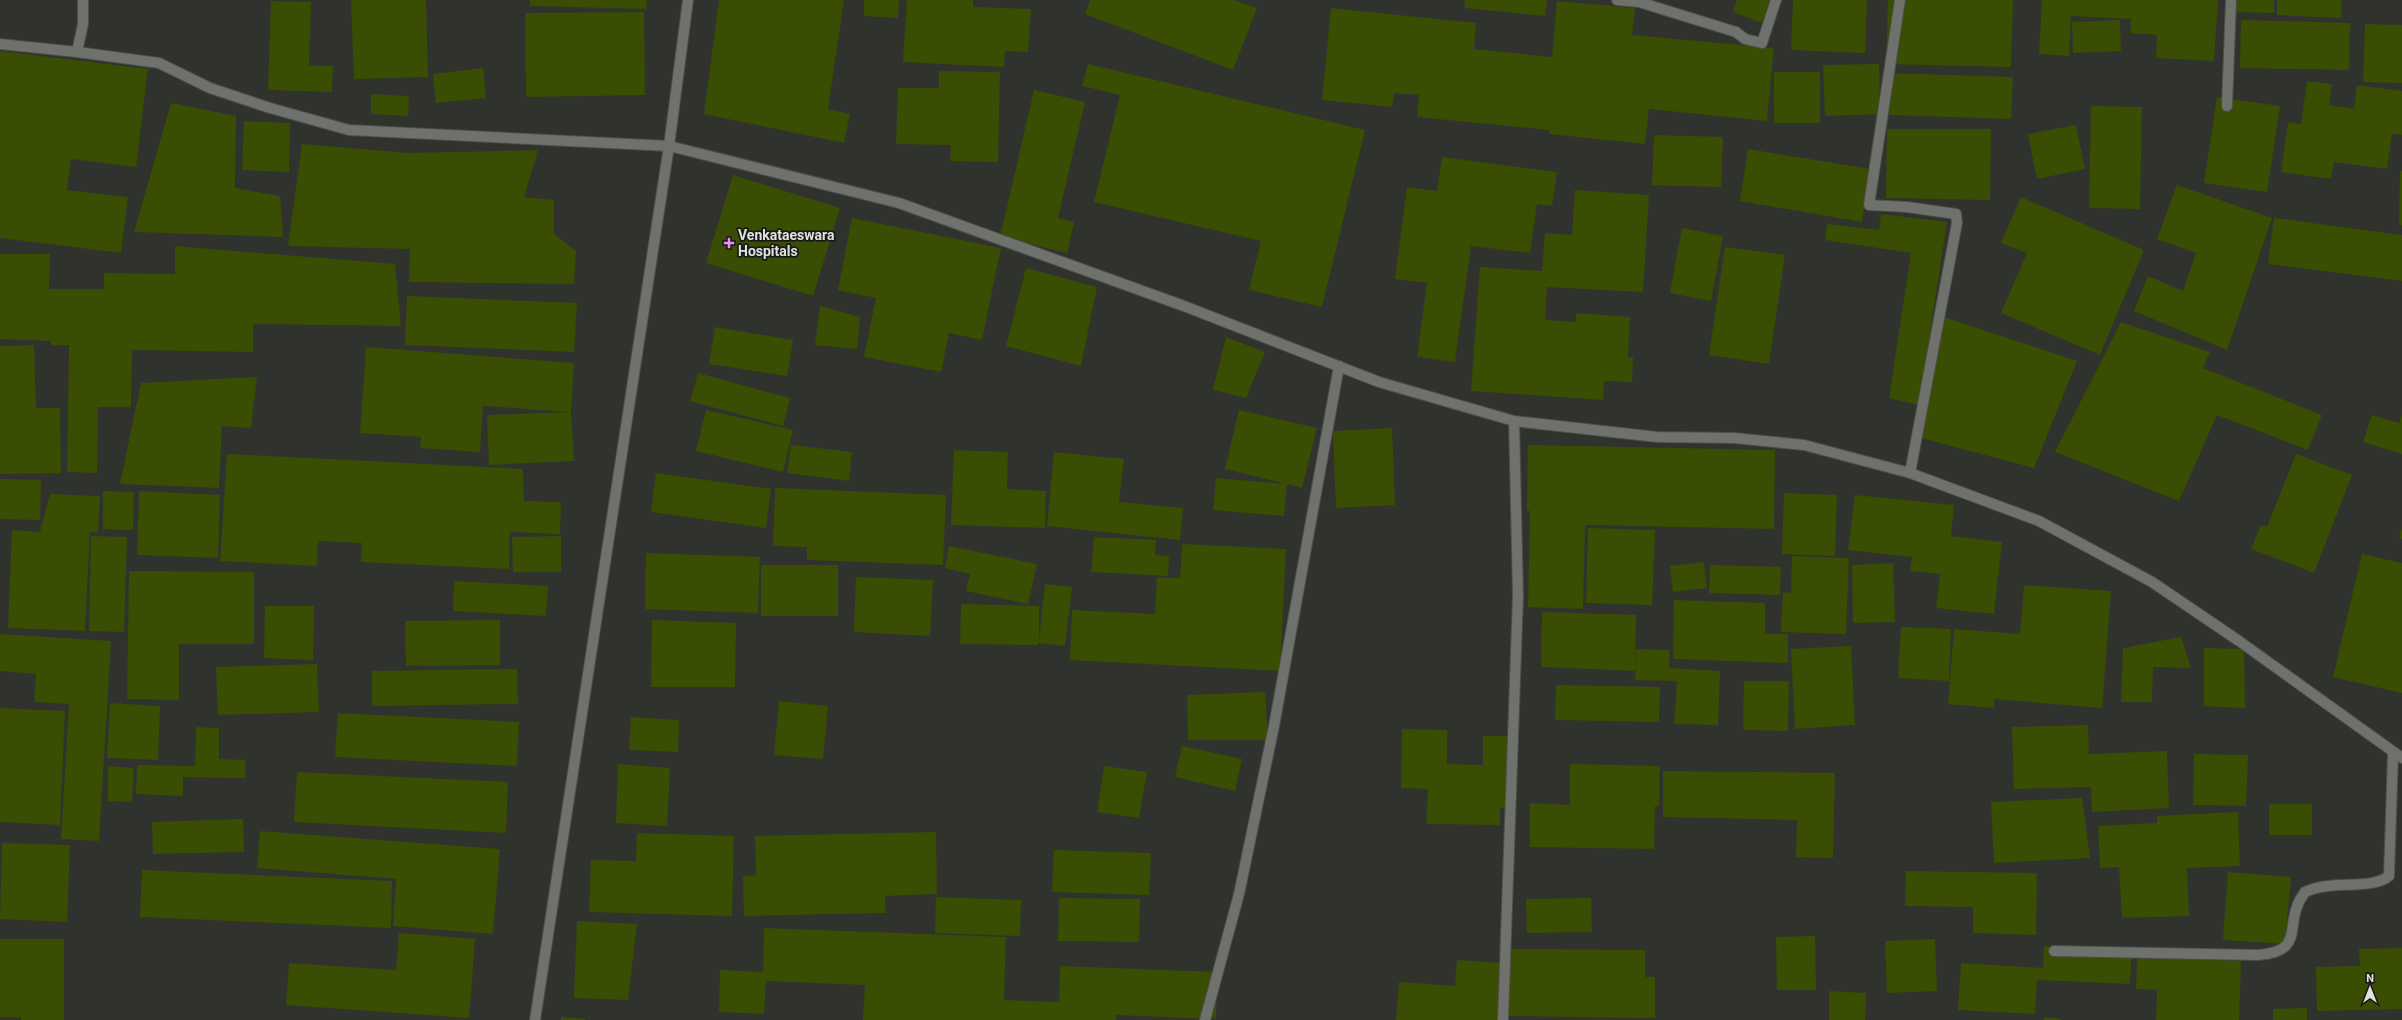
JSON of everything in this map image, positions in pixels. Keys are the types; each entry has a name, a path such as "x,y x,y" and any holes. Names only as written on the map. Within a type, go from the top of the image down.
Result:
{"street":[{"path":"77,52 83,24 83,0"},
{"path":"535,1020 669,146 688,0"},
{"path":"1617,0 1639,2 1736,32 1746,39 1762,43 1776,0"},
{"path":"1900,0 1869,205 1907,207 1956,214 1957,223 1910,474"},
{"path":"2227,106 2230,0"},
{"path":"0,44 159,63 210,88 270,108 349,130 669,146 899,203 1184,306 1379,382 1514,421 1658,437 1734,438 1804,445 1910,474 2040,521 2152,582 2239,641 2398,756 2389,876 2378,883 2325,885 2305,892 2295,912 2289,944 2284,950 2274,954 2258,955 2054,951"},
{"path":"1205,1020 1238,894 1274,726 1339,366"},
{"path":"1503,1020 1518,595 1514,421"}],"building":[{"path":"351,0 426,0 428,77 354,79"},
{"path":"530,0 647,0 646,9 530,6"},
{"path":"719,0 844,0 828,109 850,114 844,143 704,114"},
{"path":"864,0 899,0 898,18 864,16"},
{"path":"907,0 973,0 973,7 1031,9 1028,52 1005,51 1004,67 903,62"},
{"path":"1090,0 1234,0 1257,8 1233,70 1085,14"},
{"path":"1465,0 1547,0 1545,16 1464,8"},
{"path":"1737,0 1770,0 1762,23 1733,12"},
{"path":"1793,0 1867,0 1865,53 1791,50"},
{"path":"1888,0 2013,0 2011,67 1886,64"},
{"path":"2042,0 2218,0 2214,61 2156,58 2157,35 2130,33 2131,19 2071,16 2069,56 2039,54"},
{"path":"2228,0 2274,0 2274,13 2228,12"},
{"path":"2277,0 2342,0 2341,18 2277,15"},
{"path":"271,1 311,2 309,65 333,66 332,92 268,90"},
{"path":"1557,1 1635,8 1632,35 1774,48 1767,121 1649,109 1645,144 1549,134 1549,130 1417,117 1419,95 1394,93 1392,107 1322,100 1331,8 1476,23 1474,49 1552,57"},
{"path":"644,12 645,95 526,97 525,13"},
{"path":"2120,20 2121,51 2073,53 2072,22"},
{"path":"2241,20 2350,23 2349,70 2240,68"},
{"path":"2365,24 2402,25 2402,83 2363,82"},
{"path":"0,51 148,69 136,167 71,159 67,190 128,197 121,253 0,238"},
{"path":"1088,64 1365,130 1322,307 1249,290 1261,241 1094,202 1120,95 1082,86"},
{"path":"1879,64 1880,114 1825,116 1823,65"},
{"path":"483,68 486,98 436,103 433,74"},
{"path":"939,71 1000,72 998,162 950,161 951,145 896,144 898,88 939,88"},
{"path":"1774,72 1820,72 1820,123 1774,123"},
{"path":"1890,73 2013,77 2011,119 1889,115"},
{"path":"2307,81 2332,84 2329,105 2354,109 2357,85 2402,91 2402,135 2392,134 2387,169 2334,162 2331,179 2281,172 2288,122 2301,124"},
{"path":"1034,90 1085,102 1058,218 1074,222 1067,253 1000,237"},
{"path":"371,94 409,96 408,116 371,114"},
{"path":"2217,97 2280,106 2267,192 2204,183"},
{"path":"171,103 236,116 235,188 280,196 283,237 134,232"},
{"path":"2091,106 2142,107 2140,209 2089,208"},
{"path":"244,121 290,123 289,172 242,170"},
{"path":"2076,125 2085,169 2037,179 2028,134"},
{"path":"1887,129 1991,129 1990,200 1886,198"},
{"path":"1654,135 1723,137 1721,187 1652,185"},
{"path":"302,144 409,153 538,150 524,197 554,200 554,234 576,251 574,284 409,282 410,249 288,246"},
{"path":"1748,149 1870,169 1862,222 1740,201"},
{"path":"1442,157 1557,172 1552,206 1537,204 1530,253 1471,246 1455,362 1417,357 1427,283 1395,279 1407,187 1437,191"},
{"path":"2400,171 2402,171 2402,225 2399,225"},
{"path":"733,175 840,208 813,296 706,263"},
{"path":"2177,185 2272,218 2227,350 2134,311 2148,276 2183,291 2196,253 2157,239"},
{"path":"1575,190 1649,195 1643,292 1547,287 1545,320 1576,322 1576,313 1630,317 1628,357 1633,357 1632,382 1604,381 1603,400 1471,391 1480,267 1542,271 1545,233 1572,235"},
{"path":"2021,197 2144,250 2100,355 2001,313 2027,253 2001,243"},
{"path":"1881,214 1947,222 1919,405 1889,398 1911,253 1825,240 1827,224 1879,230"},
{"path":"852,218 1001,248 982,340 949,333 941,372 864,357 876,298 838,290"},
{"path":"2274,218 2402,235 2402,281 2268,264"},
{"path":"1682,228 1723,236 1711,301 1670,293"},
{"path":"175,246 395,264 401,326 253,324 253,352 132,350 131,407 98,407 97,473 67,472 69,345 51,345 51,341 0,339 0,254 50,254 49,289 104,289 104,273 175,274"},
{"path":"1725,247 1785,255 1769,364 1709,355"},
{"path":"1026,268 1097,287 1081,366 1006,346"},
{"path":"407,296 577,303 574,352 405,345"},
{"path":"820,306 860,317 857,349 815,345"},
{"path":"1944,317 2077,361 2034,468 1921,438"},
{"path":"2121,322 2210,352 2203,368 2322,415 2308,450 2217,415 2179,501 2055,452"},
{"path":"715,327 793,340 787,376 709,364"},
{"path":"1226,337 1265,352 1246,398 1213,390"},
{"path":"34,345 36,408 60,408 61,473 0,474 0,346"},
{"path":"366,347 574,363 571,412 483,406 480,452 420,448 421,437 360,433"},
{"path":"698,373 790,398 783,426 690,401"},
{"path":"257,377 251,428 222,426 219,488 120,484 141,383"},
{"path":"706,410 793,430 783,472 696,451"},
{"path":"1239,410 1317,428 1302,488 1287,484 1284,516 1213,510 1216,478 1286,484 1225,469"},
{"path":"571,412 574,461 489,465 487,415"},
{"path":"2372,415 2399,423 2402,415 2402,454 2363,442"},
{"path":"1392,428 1395,505 1336,508 1333,431"},
{"path":"791,445 852,452 849,481 787,473"},
{"path":"1528,445 1775,450 1774,529 1585,525 1583,609 1528,607 1530,511 1527,511"},
{"path":"954,450 1008,452 1007,489 1046,491 1045,528 951,525"},
{"path":"1054,452 1124,459 1119,502 1183,508 1180,540 1047,526"},
{"path":"227,454 523,469 524,501 561,502 560,534 510,532 509,569 361,562 362,543 318,541 317,566 220,561"},
{"path":"2296,454 2352,475 2314,573 2251,549 2261,525 2267,527"},
{"path":"656,473 771,489 766,528 651,512"},
{"path":"0,479 41,480 40,520 0,519"},
{"path":"775,488 946,495 943,565 807,560 807,547 773,546"},
{"path":"103,491 134,492 133,530 103,529"},
{"path":"139,491 220,495 218,558 137,555"},
{"path":"1784,493 1837,495 1835,556 1782,554"},
{"path":"50,494 100,496 98,532 90,532 85,631 8,628 12,530 40,532"},
{"path":"1855,495 1954,505 1951,536 2002,542 1994,614 1936,608 1940,574 1910,571 1912,557 1848,550"},
{"path":"2402,527 2402,539 2399,538"},
{"path":"1588,528 1655,530 1652,605 1586,603"},
{"path":"91,536 127,537 124,632 89,631"},
{"path":"561,536 561,572 513,572 512,537"},
{"path":"1094,537 1156,540 1155,555 1169,556 1168,576 1091,572"},
{"path":"1182,544 1286,549 1280,671 1070,660 1072,610 1155,614 1157,577 1180,578"},
{"path":"949,546 1037,564 1028,604 966,591 970,574 945,568"},
{"path":"646,553 760,557 758,613 645,609"},
{"path":"2362,554 2402,563 2402,693 2333,677"},
{"path":"1792,556 1849,558 1846,634 1781,632 1783,592 1791,593"},
{"path":"1704,562 1707,588 1673,592 1670,566"},
{"path":"1893,563 1895,622 1853,623 1852,565"},
{"path":"761,565 838,565 838,616 761,616"},
{"path":"1710,565 1781,567 1780,595 1709,593"},
{"path":"129,571 254,572 254,644 179,644 179,700 127,699"},
{"path":"856,577 933,580 930,636 854,632"},
{"path":"454,581 548,586 546,616 453,611"},
{"path":"1045,584 1072,587 1065,646 1038,643 1038,645 960,644 961,604 1039,606 1039,641"},
{"path":"2024,585 2111,591 2102,708 1994,699 1994,708 1948,704 1954,629 2020,634"},
{"path":"1674,600 1765,603 1765,634 1788,634 1788,663 1673,659"},
{"path":"265,606 314,606 313,660 264,658"},
{"path":"1542,612 1636,615 1635,671 1541,667"},
{"path":"500,620 500,665 406,666 405,621"},
{"path":"652,620 736,623 735,687 651,687"},
{"path":"1901,627 1951,629 1949,681 1898,678"},
{"path":"0,634 111,641 99,841 61,839 69,704 34,702 36,674 0,671"},
{"path":"2181,637 2191,668 2153,667 2152,702 2121,702 2123,648"},
{"path":"1851,646 1855,725 1795,729 1791,649"},
{"path":"2204,648 2244,649 2245,708 2204,706"},
{"path":"1636,649 1670,650 1669,668 1720,671 1718,725 1674,724 1677,681 1635,680"},
{"path":"317,664 319,712 218,715 216,667"},
{"path":"517,669 518,704 372,706 372,671"},
{"path":"1744,681 1789,681 1788,731 1743,730"},
{"path":"1556,685 1660,687 1659,722 1555,720"},
{"path":"1265,692 1268,740 1188,740 1187,695"},
{"path":"779,701 828,706 823,759 774,755"},
{"path":"110,703 160,706 158,760 107,758"},
{"path":"0,708 65,711 60,825 0,822"},
{"path":"338,713 519,722 517,766 335,757"},
{"path":"631,717 679,720 678,752 629,750"},
{"path":"2088,725 2089,754 2167,751 2169,808 2092,812 2091,787 2014,789 2012,727"},
{"path":"196,727 219,728 219,759 246,760 245,778 183,777 183,796 136,794 137,765 195,766"},
{"path":"1402,729 1447,730 1447,764 1483,765 1483,736 1509,736 1507,808 1500,808 1500,825 1426,824 1428,789 1401,788"},
{"path":"1182,746 1242,759 1235,791 1175,777"},
{"path":"2194,754 2248,755 2246,806 2193,805"},
{"path":"618,764 670,768 667,826 616,823"},
{"path":"1570,764 1660,766 1659,806 1655,806 1654,849 1530,847 1530,803 1570,805"},
{"path":"108,766 134,768 132,802 108,801"},
{"path":"1104,766 1147,772 1139,818 1097,812"},
{"path":"1663,771 1835,773 1833,858 1796,857 1797,820 1663,817"},
{"path":"297,772 508,782 506,833 294,822"},
{"path":"2082,798 2090,858 1994,863 1991,802"},
{"path":"2269,804 2312,804 2312,835 2269,835"},
{"path":"2238,812 2240,866 2187,868 2189,916 2122,918 2119,867 2100,868 2098,826 2157,823 2157,816"},
{"path":"243,819 244,852 153,854 152,822"},
{"path":"260,831 500,849 493,934 393,926 396,879 257,868"},
{"path":"936,832 937,894 885,896 886,913 744,916 743,876 756,875 755,836"},
{"path":"637,833 734,836 732,916 589,912 591,860 636,861"},
{"path":"2,843 70,845 67,922 0,919"},
{"path":"1054,850 1151,853 1149,895 1052,892"},
{"path":"142,870 392,881 391,928 140,917"},
{"path":"1906,871 2037,873 2036,935 1973,933 1973,907 1905,906"},
{"path":"2228,872 2291,877 2285,944 2223,940"},
{"path":"936,897 1021,900 1020,936 935,933"},
{"path":"1059,898 1140,899 1139,942 1058,941"},
{"path":"1591,898 1592,932 1527,933 1526,899"},
{"path":"577,921 637,924 628,1000 574,998"},
{"path":"764,928 1006,937 1004,1000 1059,1002 1060,966 1217,972 1216,1019 1116,1015 1116,1020 863,1020 865,985 766,981 764,1014 719,1012 720,970 763,972"},
{"path":"399,933 475,939 469,1018 286,1005 289,963 396,970"},
{"path":"1815,936 1816,990 1777,990 1776,937"},
{"path":"0,939 64,939 64,1020 21,1020 21,1017 0,1017"},
{"path":"1935,939 1937,991 1887,993 1885,941"},
{"path":"2044,946 2132,950 2130,984 2037,980 2035,1014 1958,1010 1961,963 2043,968"},
{"path":"2402,948 2402,1009 2317,1011 2316,967 2360,966 2359,949"},
{"path":"1508,949 1645,950 1645,977 1655,977 1655,1018 1508,1016"},
{"path":"2137,957 2241,961 2239,1020 2156,1020 2157,990 2136,989"},
{"path":"1457,960 1503,963 1498,1020 1396,1020 1399,982 1455,986"},
{"path":"1829,991 1866,993 1865,1020 1829,1020"},
{"path":"2307,1008 2307,1020 2273,1020 2273,1009"},
{"path":"561,1017 585,1019 585,1020 561,1020"},
{"path":"2044,1017 2061,1019 2061,1020 2044,1020"}],"place":[{"name":"Venkataeswara Hospitals","path":"729,243"}]}
